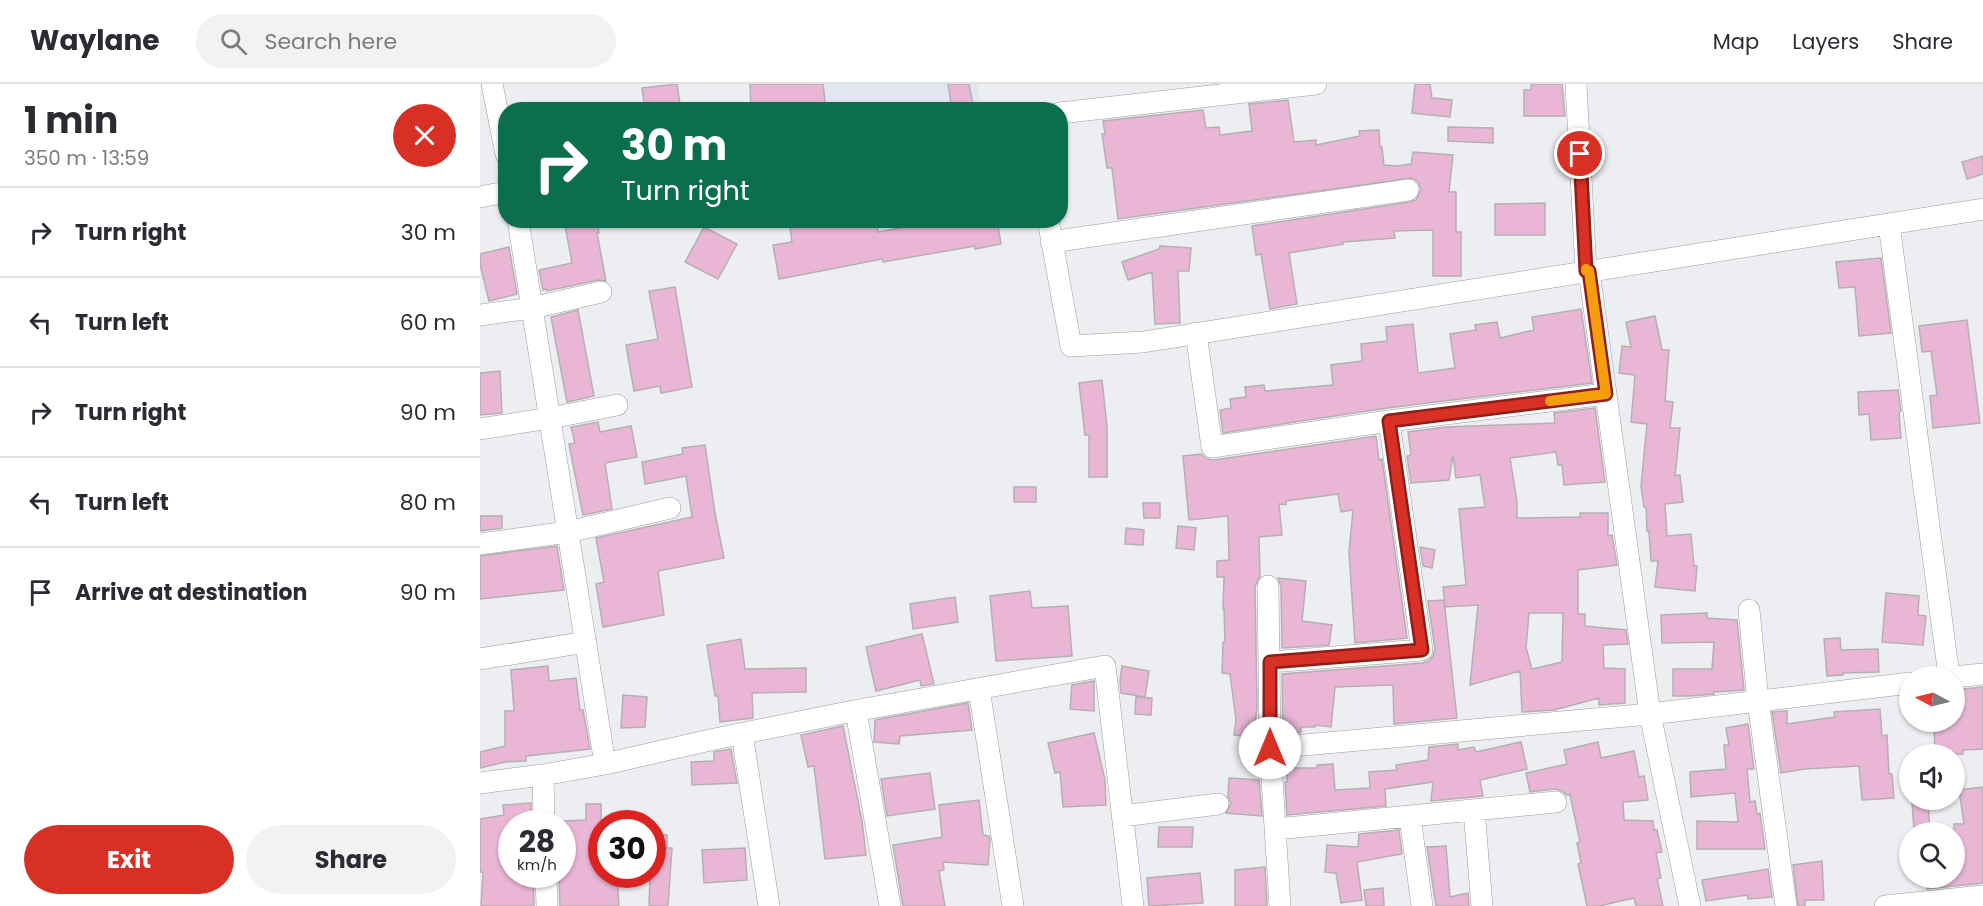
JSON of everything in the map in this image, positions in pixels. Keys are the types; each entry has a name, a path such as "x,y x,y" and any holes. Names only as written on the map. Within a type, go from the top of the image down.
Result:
{"street":[{"path":"492,84 498,114"},
{"path":"1068,112 1213,90 1316,84"},
{"path":"1576,84 1588,271 1650,714 1690,906"},
{"path":"1051,242 1408,190"},
{"path":"480,196 498,193"},
{"path":"1049,228 1071,346 1143,342 1983,209"},
{"path":"1889,224 1948,666"},
{"path":"519,228 605,764"},
{"path":"480,315 532,308 601,292"},
{"path":"1196,333 1212,447 1389,421 1606,394"},
{"path":"480,429 617,405"},
{"path":"1270,662 1422,650 1389,421"},
{"path":"480,544 568,532 670,508"},
{"path":"1268,586 1270,748 1280,906"},
{"path":"1749,610 1758,701 1786,906"},
{"path":"480,658 586,642"},
{"path":"480,783 605,764 856,711 1105,666 1133,906"},
{"path":"1965,676 1983,674"},
{"path":"1270,748 1650,714 1899,684"},
{"path":"979,689 1013,906"},
{"path":"856,711 890,906"},
{"path":"742,734 769,906"},
{"path":"543,775 544,810"},
{"path":"1276,829 1556,802"},
{"path":"1122,816 1218,804"},
{"path":"1474,810 1482,906"},
{"path":"1410,817 1422,906"},
{"path":"546,888 546,906"},
{"path":"1885,906 1983,896"}],"shaded area":[{"path":"804,84 977,84 981,102 807,102"}],"building":[{"path":"677,84 680,102 644,102 642,88"},
{"path":"750,84 823,84 825,102 751,102"},
{"path":"948,84 969,84 972,102 951,102"},
{"path":"1415,84 1430,84 1432,98 1452,100 1450,117 1412,113"},
{"path":"1531,84 1562,84 1565,116 1524,116 1524,90 1531,90"},
{"path":"1288,100 1294,142 1316,140 1316,145 1360,136 1359,131 1379,130 1384,165 1411,164 1413,152 1453,155 1449,192 1456,192 1456,232 1461,232 1461,276 1433,276 1433,230 1394,231 1395,238 1343,242 1343,244 1289,253 1297,304 1270,309 1261,254 1256,255 1252,226 1410,202 1416,200 1421,189 1418,182 1412,178 1118,219 1112,168 1107,168 1102,134 1105,134 1103,121 1203,110 1206,128 1219,127 1220,135 1252,131 1249,104"},
{"path":"1448,127 1493,128 1493,143 1448,141"},
{"path":"1983,156 1983,174 1967,179 1962,162"},
{"path":"1545,203 1545,235 1495,235 1495,204"},
{"path":"565,228 598,228 599,233 597,233 606,281 598,280 543,290 539,270 572,263"},
{"path":"703,228 737,244 718,279 685,262"},
{"path":"790,228 878,228 878,232 900,228 998,228 1001,244 975,249 975,246 883,262 882,259 779,279 773,245 792,242"},
{"path":"1160,246 1191,248 1189,271 1178,271 1180,323 1155,324 1152,272 1128,280 1122,262 1159,249"},
{"path":"509,247 517,294 489,301 480,264 480,254"},
{"path":"1881,258 1891,333 1859,336 1855,287 1839,288 1836,262"},
{"path":"675,287 692,387 661,393 660,386 634,391 626,345 658,339 649,291"},
{"path":"1581,309 1592,383 1387,408 1223,433 1220,410 1231,408 1230,399 1246,397 1245,387 1264,385 1265,391 1333,385 1331,365 1362,361 1361,344 1387,341 1386,327 1413,324 1418,373 1455,368 1450,334 1476,330 1475,325 1497,322 1500,338 1534,330 1532,317"},
{"path":"578,310 594,396 567,402 551,317"},
{"path":"1655,316 1662,350 1669,350 1665,401 1673,402 1670,428 1680,428 1675,476 1680,475 1683,502 1665,504 1667,536 1691,534 1694,566 1697,566 1695,591 1655,587 1658,561 1651,561 1646,507 1644,507 1641,486 1647,424 1631,422 1635,375 1619,373 1622,346 1631,347 1626,322"},
{"path":"1967,320 1980,423 1933,428 1930,396 1937,395 1931,351 1922,352 1919,326"},
{"path":"500,371 502,413 480,415 480,373"},
{"path":"1102,380 1107,427 1107,477 1089,477 1089,435 1085,435 1079,383"},
{"path":"1898,390 1901,438 1871,440 1869,414 1859,415 1858,392"},
{"path":"1595,408 1605,482 1564,485 1562,465 1558,465 1556,452 1510,458 1517,502 1517,518 1580,517 1580,513 1608,513 1608,536 1612,535 1617,565 1578,570 1578,614 1585,614 1585,626 1626,630 1628,644 1603,645 1604,668 1625,669 1625,703 1599,705 1599,698 1554,710 1522,712 1520,671 1470,685 1478,605 1445,607 1443,587 1466,585 1459,509 1485,507 1480,475 1456,478 1453,455 1449,480 1411,483 1407,456 1411,455 1408,432 1446,427 1555,423 1554,413","holes":["1529,613 1563,613 1562,662 1532,669 1526,648"]},
{"path":"598,422 600,432 631,426 637,457 605,463 612,509 583,515 569,444 575,443 571,427"},
{"path":"1376,436 1379,460 1382,459 1407,638 1355,643 1349,552 1353,510 1341,512 1338,494 1286,501 1286,505 1279,504 1282,535 1259,537 1260,576 1255,586 1257,708 1253,737 1234,735 1236,720 1230,674 1222,673 1223,642 1225,642 1224,577 1217,577 1217,561 1229,560 1228,516 1189,520 1183,456 1201,454 1207,459 1214,460"},
{"path":"705,445 724,558 658,571 664,615 603,627 596,584 604,582 596,538 692,517 686,476 645,484 642,462 683,454 682,448"},
{"path":"1014,487 1036,487 1036,502 1014,502"},
{"path":"1143,503 1160,503 1160,518 1144,518"},
{"path":"480,516 502,516 502,528 480,531"},
{"path":"1178,526 1196,528 1194,550 1176,548"},
{"path":"1126,528 1144,530 1143,545 1125,544"},
{"path":"557,546 564,590 480,599 480,556"},
{"path":"1420,547 1435,550 1432,568 1423,566"},
{"path":"1278,578 1306,581 1302,621 1332,625 1329,645 1282,648 1281,586"},
{"path":"1030,591 1032,608 1068,606 1072,656 996,661 990,596"},
{"path":"1886,593 1919,596 1918,615 1926,616 1923,645 1882,642"},
{"path":"955,597 958,622 913,629 910,604"},
{"path":"1444,600 1457,718 1394,724 1393,685 1335,687 1331,727 1315,725 1315,727 1301,727 1301,732 1283,734 1282,674 1429,661 1435,649 1428,601"},
{"path":"1707,613 1707,618 1737,620 1744,690 1673,696 1673,669 1712,669 1714,642 1662,643 1661,615"},
{"path":"922,634 934,684 921,686 920,680 876,691 866,647"},
{"path":"1840,638 1841,650 1878,649 1879,672 1827,676 1824,639"},
{"path":"741,639 745,669 806,668 806,692 752,693 753,718 720,722 718,696 715,696 707,645"},
{"path":"548,666 549,681 576,678 580,710 583,710 590,749 526,756 526,761 505,762 480,768 480,752 505,746 505,711 514,711 511,670"},
{"path":"1122,666 1149,671 1145,697 1121,693"},
{"path":"1094,681 1094,711 1070,709 1072,685"},
{"path":"1983,687 1983,749 1965,750 1965,744 1935,744 1934,732 1965,732 1965,689"},
{"path":"623,695 647,697 645,727 621,728"},
{"path":"1136,697 1152,698 1151,715 1135,714"},
{"path":"968,703 972,730 900,736 899,744 874,742 875,720"},
{"path":"1880,709 1882,736 1887,735 1889,774 1892,774 1894,798 1862,800 1859,766 1805,769 1781,773 1772,712 1787,711 1787,724 1835,717 1834,712"},
{"path":"1748,724 1754,769 1747,769 1750,802 1755,801 1757,814 1760,813 1765,849 1697,849 1697,821 1738,822 1735,793 1691,797 1690,772 1726,769 1724,745 1729,745 1726,728"},
{"path":"843,726 862,821 866,855 825,859 814,766 808,767 801,735"},
{"path":"1094,733 1105,780 1106,805 1063,807 1060,772 1055,773 1048,743"},
{"path":"1521,742 1527,769 1480,780 1483,796 1431,801 1433,782 1385,789 1386,806 1287,815 1285,782 1287,782 1287,768 1317,768 1317,765 1333,764 1335,790 1370,788 1369,772 1397,770 1396,765 1428,760 1429,747 1458,744 1458,750 1474,747 1476,752"},
{"path":"1598,742 1601,758 1634,751 1639,777 1644,776 1648,800 1623,802 1624,820 1653,821 1662,852 1656,853 1661,878 1657,879 1663,906 1636,906 1634,898 1599,906 1587,906 1578,864 1581,863 1577,843 1580,842 1570,795 1555,789 1530,792 1526,773 1567,764 1564,750"},
{"path":"731,749 737,783 692,785 691,762 714,761 714,752"},
{"path":"930,773 935,809 887,816 881,779"},
{"path":"1229,778 1259,780 1262,816 1226,813 1231,803 1228,796"},
{"path":"1983,787 1983,883 1965,885 1965,822 1962,810 1965,810 1965,789"},
{"path":"979,800 983,835 989,836 990,839 988,865 943,862 944,870 939,871 945,906 903,906 893,845 942,837 939,805"},
{"path":"531,803 531,810 504,810 503,805"},
{"path":"586,804 601,804 601,810 588,810 588,888 618,888 619,906 560,906 559,888 576,888 576,820 586,820"},
{"path":"1913,810 1929,810 1929,822 1913,822"},
{"path":"498,816 498,888 533,888 534,906 481,906 483,872 480,872 480,819"},
{"path":"1159,827 1193,827 1192,847 1158,847"},
{"path":"1399,830 1402,854 1357,862 1362,900 1341,903 1336,873 1325,872 1327,845 1358,847 1359,834"},
{"path":"667,835 667,848 672,848 668,906 649,906 650,888 666,888"},
{"path":"1446,846 1450,897 1468,893 1469,906 1436,906 1427,847"},
{"path":"745,848 747,880 704,883 702,850"},
{"path":"1822,861 1824,900 1805,900 1805,906 1798,906 1793,865"},
{"path":"1265,867 1267,906 1235,906 1235,870"},
{"path":"1768,869 1772,897 1748,899 1747,895 1706,901 1702,880"},
{"path":"1200,873 1203,903 1149,906 1147,878"},
{"path":"1383,888 1384,906 1366,906 1364,890"}],"slow traffic":[{"path":"1550,401 1606,394 1589,271 1586,269"}],"route":[{"path":"1270,748 1270,662 1422,650 1389,421 1606,394 1589,271 1586,271 1580,154"}]}
